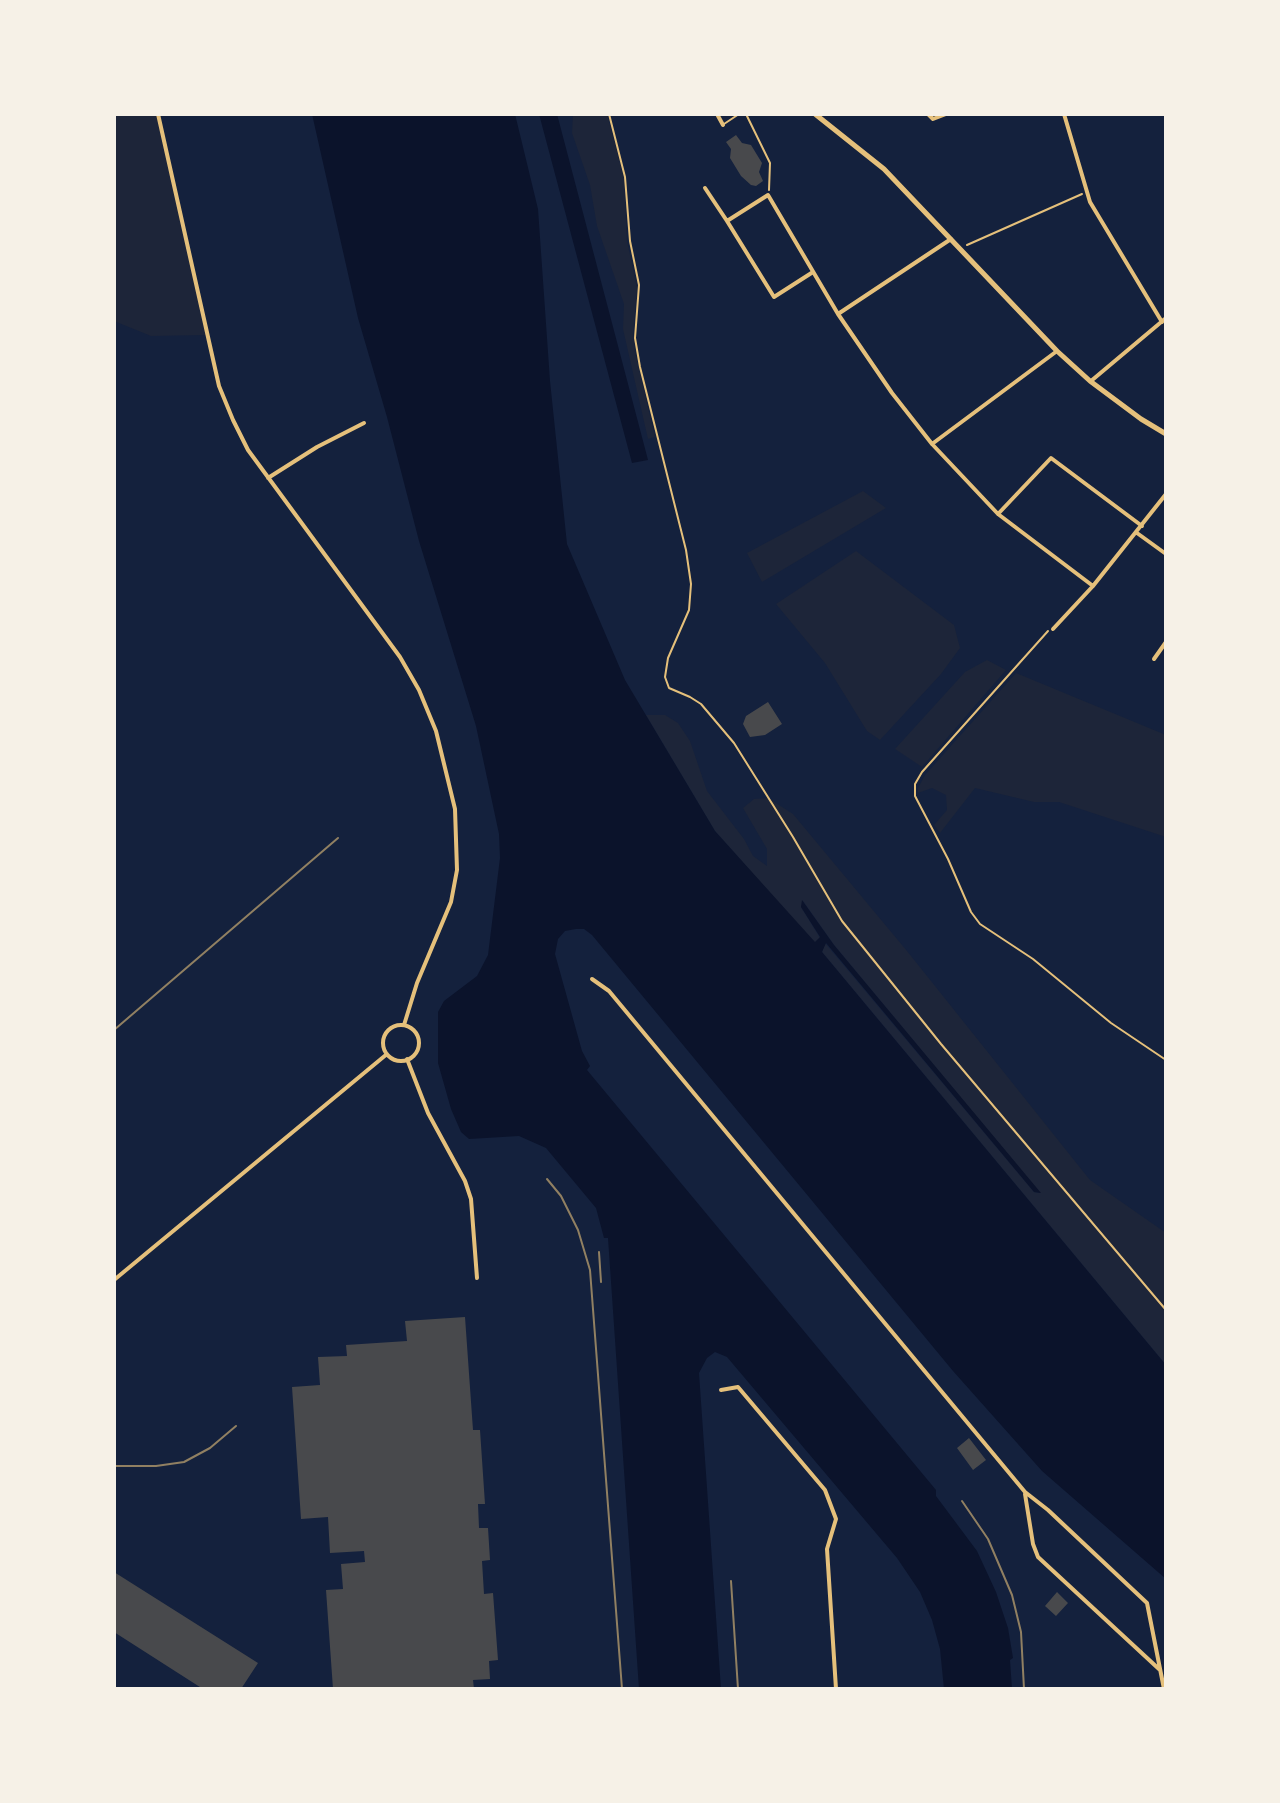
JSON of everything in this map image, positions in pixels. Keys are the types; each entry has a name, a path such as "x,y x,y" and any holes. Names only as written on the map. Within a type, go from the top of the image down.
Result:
{"street":[{"path":"158,114 219,386 248,450 378,626 415,682 436,731 451,788 458,845 457,870 451,902 417,983 404,1025"},
{"path":"717,114 723,125"},
{"path":"815,114 884,169 1057,351 1090,381 1166,434"},
{"path":"928,114 933,119 946,114"},
{"path":"1064,114 1090,202 1164,320 1090,381"},
{"path":"705,188 774,297 813,272"},
{"path":"727,221 768,195 838,314 892,393 932,444 998,514 1093,586"},
{"path":"838,314 951,239"},
{"path":"932,444 1057,351"},
{"path":"268,478 317,447 364,423"},
{"path":"998,514 1051,458 1142,526"},
{"path":"1053,629 1093,586 1166,494"},
{"path":"1137,533 1166,554"},
{"path":"1154,659 1166,642"},
{"path":"592,979 609,991 1025,1492 1147,1603 1164,1689"},
{"path":"404,1025 414,1031 418,1041 416,1052 407,1059 397,1060 387,1054 383,1044 386,1033 394,1026 404,1025"},
{"path":"114,1280 387,1054"},
{"path":"407,1059 428,1113 465,1181 471,1199 477,1278"},
{"path":"721,1390 738,1387 825,1490 836,1519 827,1549 836,1689"},
{"path":"1025,1492 1038,1557 1162,1672"}],"lane":[{"path":"723,125 739,114"}],"path":[{"path":"609,114 625,177 630,241 639,285 635,338 637,352 666,481 686,550 691,584 689,610 668,658 665,677 669,688 701,704 734,743 842,921 941,1044 1166,1310"},
{"path":"746,114 770,163 768,195"},
{"path":"960,248 1087,192"},
{"path":"1053,629 1048,630 922,772 915,784 915,796 971,912 980,924 1033,959 1111,1023 1166,1060"}],"shaded area":[{"path":"114,114 158,114 207,335 151,336 114,321"},
{"path":"312,114 515,114 538,209 550,381 567,544 625,680 715,831 815,942 820,937 801,907 802,900 834,945 1041,1193 1034,1192 826,943 822,952 1166,1365 1166,1579 1042,1471 953,1371 592,935 584,929 576,929 565,931 558,939 555,954 582,1051 590,1066 587,1070 936,1490 936,1496 977,1551 996,1592 1008,1628 1013,1658 1010,1660 1012,1689 944,1689 940,1649 932,1620 920,1592 897,1558 727,1357 715,1352 707,1358 699,1373 721,1689 639,1689 608,1238 604,1238 596,1208 546,1148 519,1136 469,1139 461,1132 438,1063 438,1012 444,1001 477,976 488,955 500,858 499,834 476,726 419,541 358,318"},
{"path":"539,114 557,114 648,460 632,463"},
{"path":"573,114 607,114 624,178 627,241 637,288 633,334 635,352 655,437 648,439 623,329 624,304 597,226 590,185 572,133"},
{"path":"863,491 886,508 762,582 747,553"},
{"path":"856,551 954,625 960,648 941,674 880,740 867,731 825,663 776,604"},
{"path":"987,660 1006,670 922,767 895,749 965,672"},
{"path":"1016,673 1166,735 1166,837 1059,802 1034,802 975,788 940,833 934,825 947,810 946,795 932,788 918,793 918,788 925,775"},
{"path":"646,715 665,715 678,723 690,741 707,791 744,839 753,856 767,866 767,849 743,808 754,799 768,798 793,814 1090,1180 1166,1233 1166,1365 822,952 825,943 1034,1192 1040,1193 834,945 803,901 801,907 820,938 814,943 715,831"}],"building":[{"path":"736,135 742,143 751,145 762,163 759,172 763,181 756,186 741,176 730,158 731,149 726,142"},
{"path":"768,702 782,724 765,735 750,737 743,724 746,716"},
{"path":"465,1317 473,1430 480,1430 485,1504 478,1504 479,1528 488,1528 490,1560 482,1561 484,1594 493,1593 498,1660 489,1661 490,1679 473,1680 474,1689 333,1689 326,1590 343,1589 341,1564 365,1562 364,1551 330,1553 328,1517 301,1519 292,1387 320,1385 318,1357 347,1356 346,1345 407,1341 405,1321"},
{"path":"969,1438 986,1460 973,1470 957,1448"},
{"path":"114,1572 258,1663 241,1689 203,1689 114,1632"},
{"path":"1057,1592 1068,1603 1056,1616 1045,1606"}],"railway":[{"path":"114,1030 338,838"},
{"path":"547,1179 561,1196 578,1230 590,1270 622,1689"},
{"path":"599,1252 601,1282"},
{"path":"114,1466 184,1462 210,1448 236,1426"},
{"path":"962,1501 988,1539 1012,1595 1021,1632 1024,1689"},
{"path":"731,1581 738,1689"}]}
